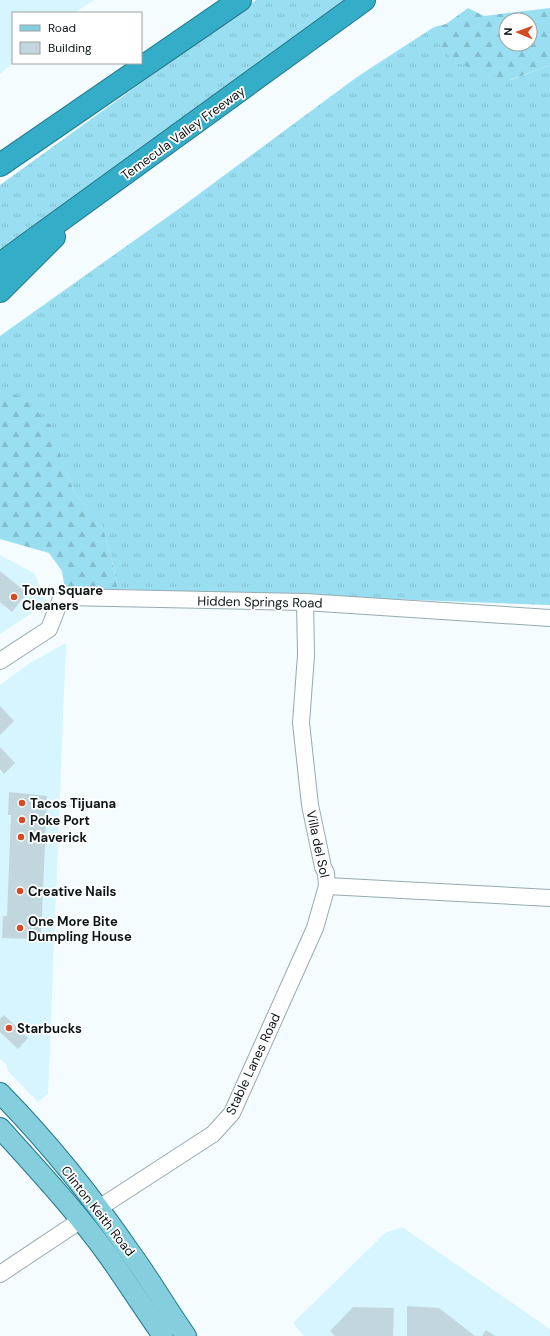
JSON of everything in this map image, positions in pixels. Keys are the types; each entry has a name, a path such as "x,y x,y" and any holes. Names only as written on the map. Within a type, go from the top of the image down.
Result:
{"highway":[{"path":"0,165 31,142 240,0"},
{"name":"Temecula Valley Freeway","path":"0,264 364,0"},
{"path":"0,152 31,142"},
{"path":"0,291 91,199"}],"main road":[{"name":"Clinton Keith Road","path":"0,1093 45,1143 99,1208 186,1336"},
{"path":"0,1117 35,1147 88,1208 99,1208"},
{"name":"Clinton Keith Road","path":"0,1128 81,1220 110,1258 163,1336"},
{"path":"81,1220 85,1218 102,1230 137,1278 156,1291"}],"street":[{"name":"Hidden Springs Road","path":"0,661 49,629 60,601 65,598 305,602 550,618"},
{"name":"Villa del Sol","path":"305,602 306,655 301,723 310,805 323,867 326,873 327,886 550,898"},
{"name":"Stable Lanes Road","path":"99,1208 213,1134 232,1114 315,928 327,886"},
{"path":"0,1274 81,1220"}],"shaded area":[{"path":"0,0 94,0 76,12 12,12 12,64 0,74"},
{"path":"0,555 34,573 47,603 0,634"},
{"path":"66,643 48,1094 38,1102 8,1071 6,1064 0,1059 0,685 30,663"},
{"path":"402,1227 550,1329 550,1336 304,1336 293,1323 385,1233"}],"green space":[{"path":"256,0 347,0 216,98 0,249 0,185"},
{"path":"468,8 484,16 498,14 498,52 538,52 538,12 517,12 550,8 550,65 510,80 481,73 457,62 441,49 434,27 446,24"},
{"path":"434,27 442,49 511,80 550,65 550,605 118,589 102,526 74,492 66,470 3,389 0,391 0,336 180,208 357,77"},
{"path":"3,388 27,401 50,425 74,492 102,525 118,589 65,590 62,571 49,553 0,539 0,391"}],"building":[{"path":"0,571 27,593 12,612 0,602"},
{"path":"0,706 14,721 0,735"},
{"path":"0,747 15,763 4,774 0,769"},
{"path":"9,792 47,796 41,937 28,936 28,939 2,938 3,916 7,916 11,815 8,815"},
{"name":"Starbucks","path":"4,1015 28,1038 18,1049 0,1032 0,1019"},
{"path":"407,1306 439,1308 475,1336 407,1336"},
{"path":"353,1307 394,1308 393,1336 335,1336 330,1331"},
{"path":"486,1330 495,1336 482,1336"}],"place":[{"name":"Town Square Cleaners","path":"14,597"},
{"name":"Tacos Tijuana","path":"22,803"},
{"name":"Poke Port","path":"22,820"},
{"name":"Maverick","path":"21,837"},
{"name":"Creative Nails","path":"20,891"},
{"name":"One More Bite Dumpling House","path":"20,928"},
{"name":"Starbucks","path":"9,1028"}]}
